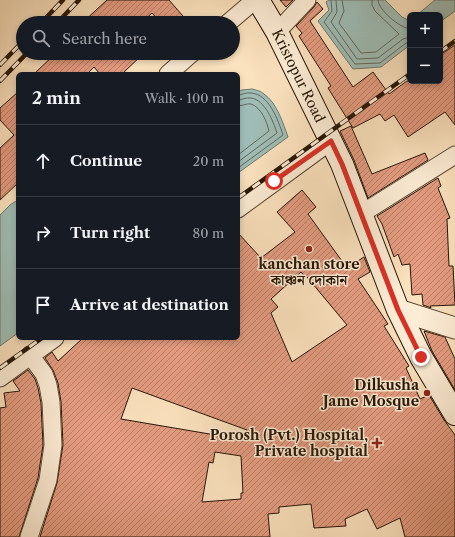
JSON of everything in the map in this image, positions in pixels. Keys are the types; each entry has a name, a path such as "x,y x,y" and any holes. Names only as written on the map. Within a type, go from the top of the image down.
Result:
{"main road":[{"name":"Kristopur Road","path":"258,0 277,32 342,164 398,310 421,357 455,414"}],"street":[{"path":"236,16 255,0"},
{"path":"277,32 307,0"},
{"path":"170,72 184,60"},
{"path":"240,208 331,141"},
{"path":"361,214 455,155"},
{"path":"398,310 455,328"},
{"path":"0,378 53,340"},
{"path":"29,537 48,480 53,445 51,402 48,385 44,374 30,355"}],"water":[{"path":"329,0 385,0 402,17 407,20 407,47 381,67 353,69 318,21 329,10 326,2"},
{"path":"435,0 455,0 455,11 443,20 443,12 421,12"},
{"path":"252,89 263,93 269,98 279,114 288,137 240,172 240,91"},
{"path":"16,201 16,334 0,346 0,215"}],"building":[{"path":"107,0 169,0 183,16 155,16 152,13 149,16 90,16"},
{"path":"280,0 293,0 286,7"},
{"path":"317,2 323,9 310,21 353,87 373,72 389,94 407,81 407,84 443,84 443,53 455,45 455,125 445,112 408,137 394,115 385,121 380,114 353,128 328,88 331,86 299,36 302,33 296,26"},
{"path":"49,60 137,60 124,72 98,72 94,67 89,72 36,72"},
{"path":"16,94 16,185 0,200 0,148 14,135 0,120 0,108"},
{"path":"351,126 372,174 425,153 428,160 368,198 354,160 340,131"},
{"path":"438,178 441,186 438,188 450,218 447,219 449,266 453,266 455,305 430,306 431,308 423,305 422,294 412,295 410,264 402,265 398,254 394,257 382,224 377,216"},
{"path":"302,190 316,207 308,214 347,268 364,257 370,272 358,279 388,324 384,326 409,366 406,368 420,399 429,395 455,435 455,537 405,537 400,518 377,529 367,509 345,519 346,526 314,528 311,504 279,507 279,513 268,514 270,537 40,537 57,483 63,445 61,402 58,383 53,370 45,358 52,352 58,361 81,340 240,340 240,235 261,258 295,232 277,212","holes":["301,272 306,278 307,277 347,325 292,362 271,313 278,307 271,299","132,388 247,430 245,440 121,419","215,452 241,456 243,493 241,493 241,499 202,502 209,462 213,463"]},
{"path":"424,331 445,337 455,359 455,390 432,351"},
{"path":"28,370 35,379 41,403 43,445 38,478 19,537 0,537 0,408 6,407 4,393 20,391 13,381"}],"railway":[{"path":"48,16 63,0"},
{"path":"64,16 79,0"},
{"path":"443,50 455,41"},
{"path":"0,65 16,48"},
{"path":"0,81 20,60"},
{"path":"240,197 407,76"},
{"path":"0,368 39,340"}],"place":[{"name":"kanchan store কাঞ্চন দোকান","path":"309,249"},
{"name":"Dilkusha Jame Mosque","path":"427,393"},
{"name":"Porosh (Pvt.) Hospital, Private hospital","path":"377,443"}],"route":[{"path":"274,181 331,141 342,164 398,310 421,357"}]}
